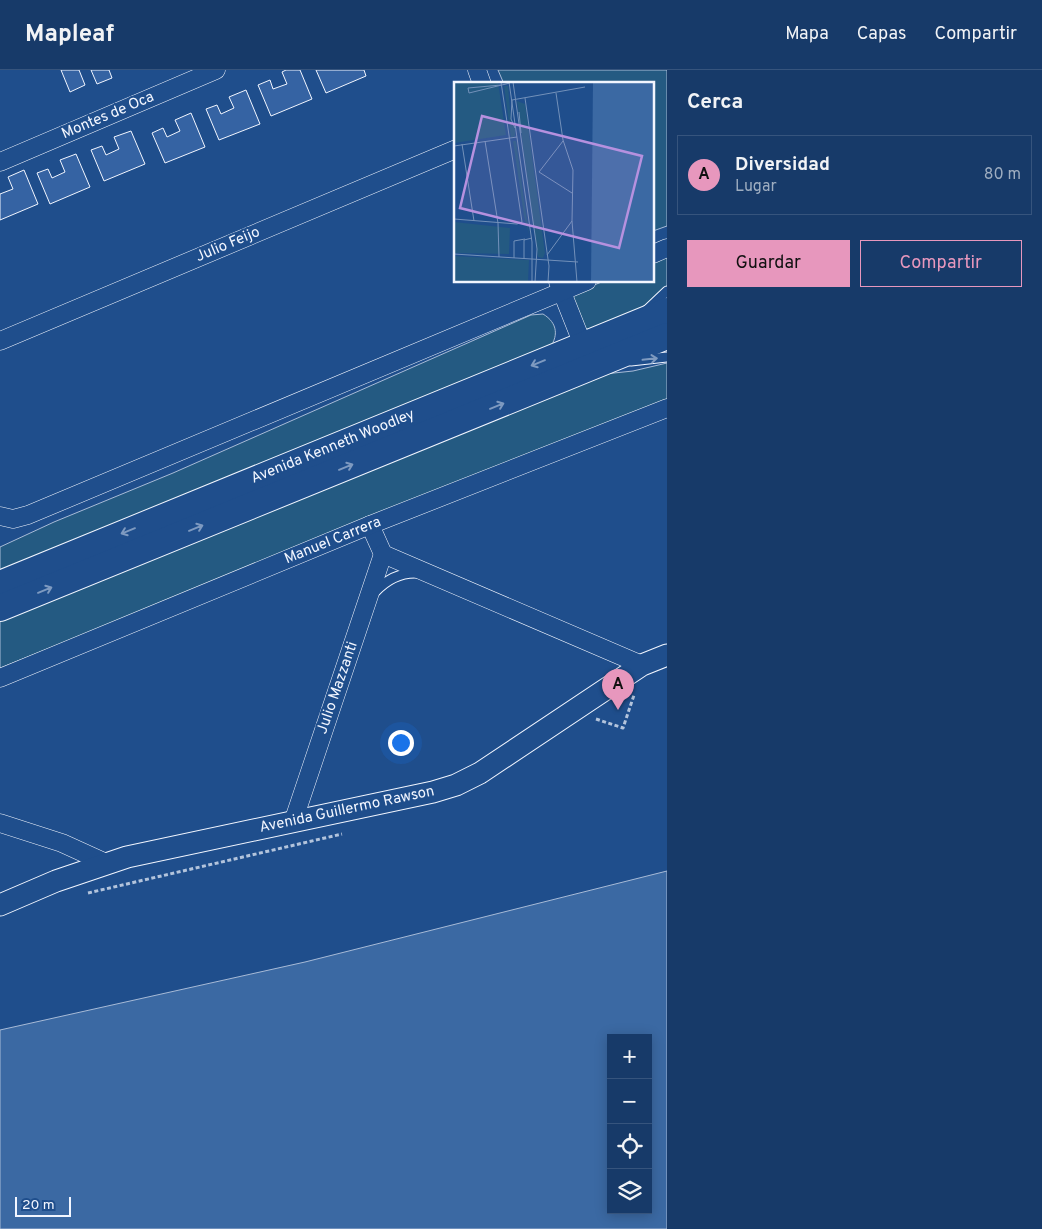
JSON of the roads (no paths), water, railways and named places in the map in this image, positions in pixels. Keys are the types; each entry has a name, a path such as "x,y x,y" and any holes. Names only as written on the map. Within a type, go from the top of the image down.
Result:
{"main road":[{"name":"Avenida Kenneth Woodley","path":"0,608 591,355 628,327 667,311"},
{"name":"Avenida Kenneth Woodley","path":"0,584 591,355 667,336"}],"street":[{"name":"Montes de Oca","path":"0,162 216,70"},
{"path":"477,70 481,82"},
{"name":"Julio Feijo","path":"0,341 454,150"},
{"path":"654,254 667,248"},
{"path":"0,516 13,518 28,515 560,287 582,282"},
{"path":"560,287 591,355"},
{"name":"Manuel Carrera","path":"0,678 370,525 667,408"},
{"path":"370,525 383,554 642,665"},
{"name":"Julio Mazzanti","path":"293,822 383,554"},
{"name":"Avenida Guillermo Rawson","path":"0,905 106,863 456,785 480,773 642,665 667,655"},
{"path":"0,823 62,843 106,863"}],"lane":[{"path":"628,327 667,291"},
{"path":"591,355 667,357"},
{"path":"368,600 384,582 410,572 426,573"}],"place":[{"name":"Diversidad","path":"618,710"}]}
